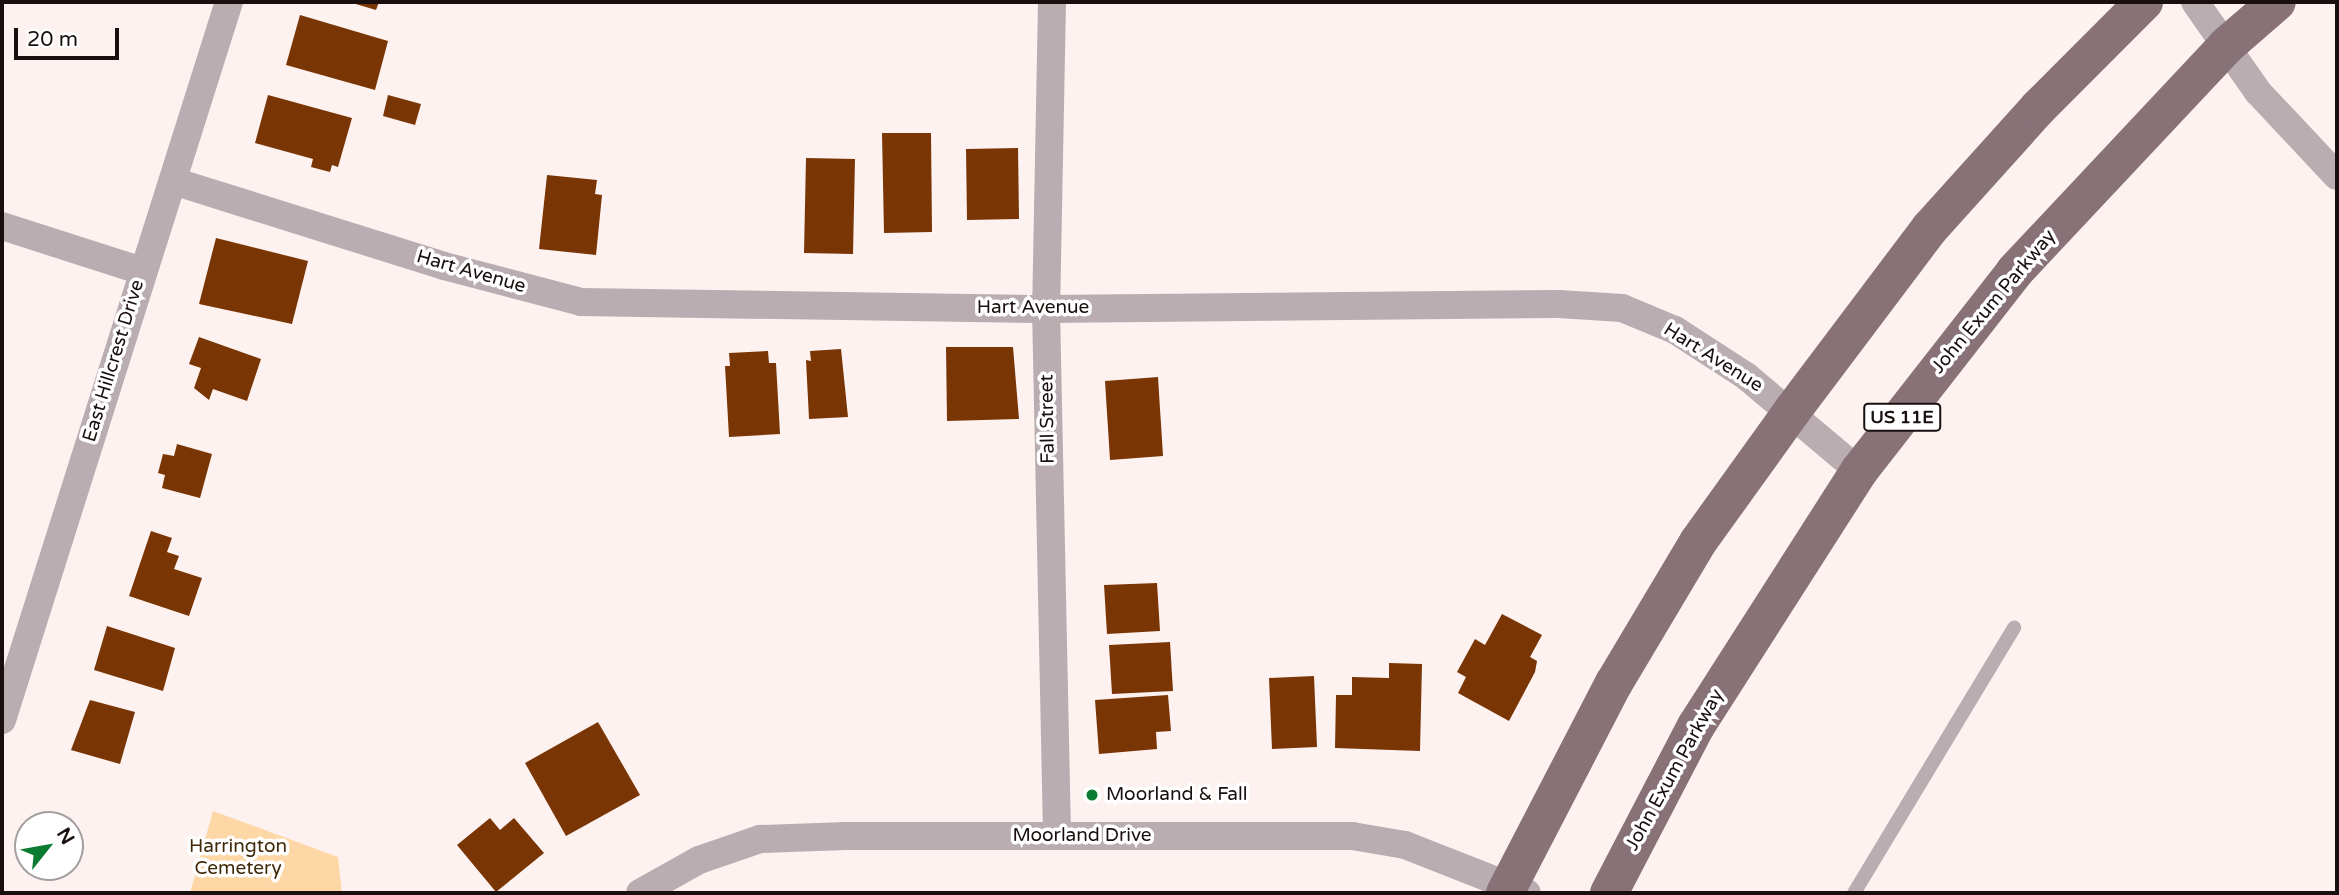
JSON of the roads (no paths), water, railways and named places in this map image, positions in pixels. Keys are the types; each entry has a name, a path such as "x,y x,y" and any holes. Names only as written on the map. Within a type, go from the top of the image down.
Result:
{"main road":[{"path":"1514,890 1614,683 1698,542 1792,411 1930,228 2038,108 2144,2"},
{"name":"John Exum Parkway","path":"1609,893 1696,726 1859,471 2015,271 2226,46 2277,2"}],"street":[{"name":"East Hillcrest Drive","path":"3,709 229,2"},
{"name":"Fall Street","path":"1052,2 1046,309 1057,836"},
{"path":"2195,2 2258,92 2337,176"},
{"name":"Hart Avenue","path":"173,181 444,266 581,302 1046,309 1559,304 1622,308 1675,330 1792,411 1859,471"},
{"path":"2,226 142,271"},
{"name":"Moorland Drive","path":"639,893 699,860 761,839 1057,836 1352,836 1405,845 1514,890"}],"lane":[{"path":"1854,893 2014,628"}],"place":[{"name":"Moorland & Fall","path":"1092,795"}],"park label":[{"name":"Harrington Cemetery","path":"238,858"}]}
